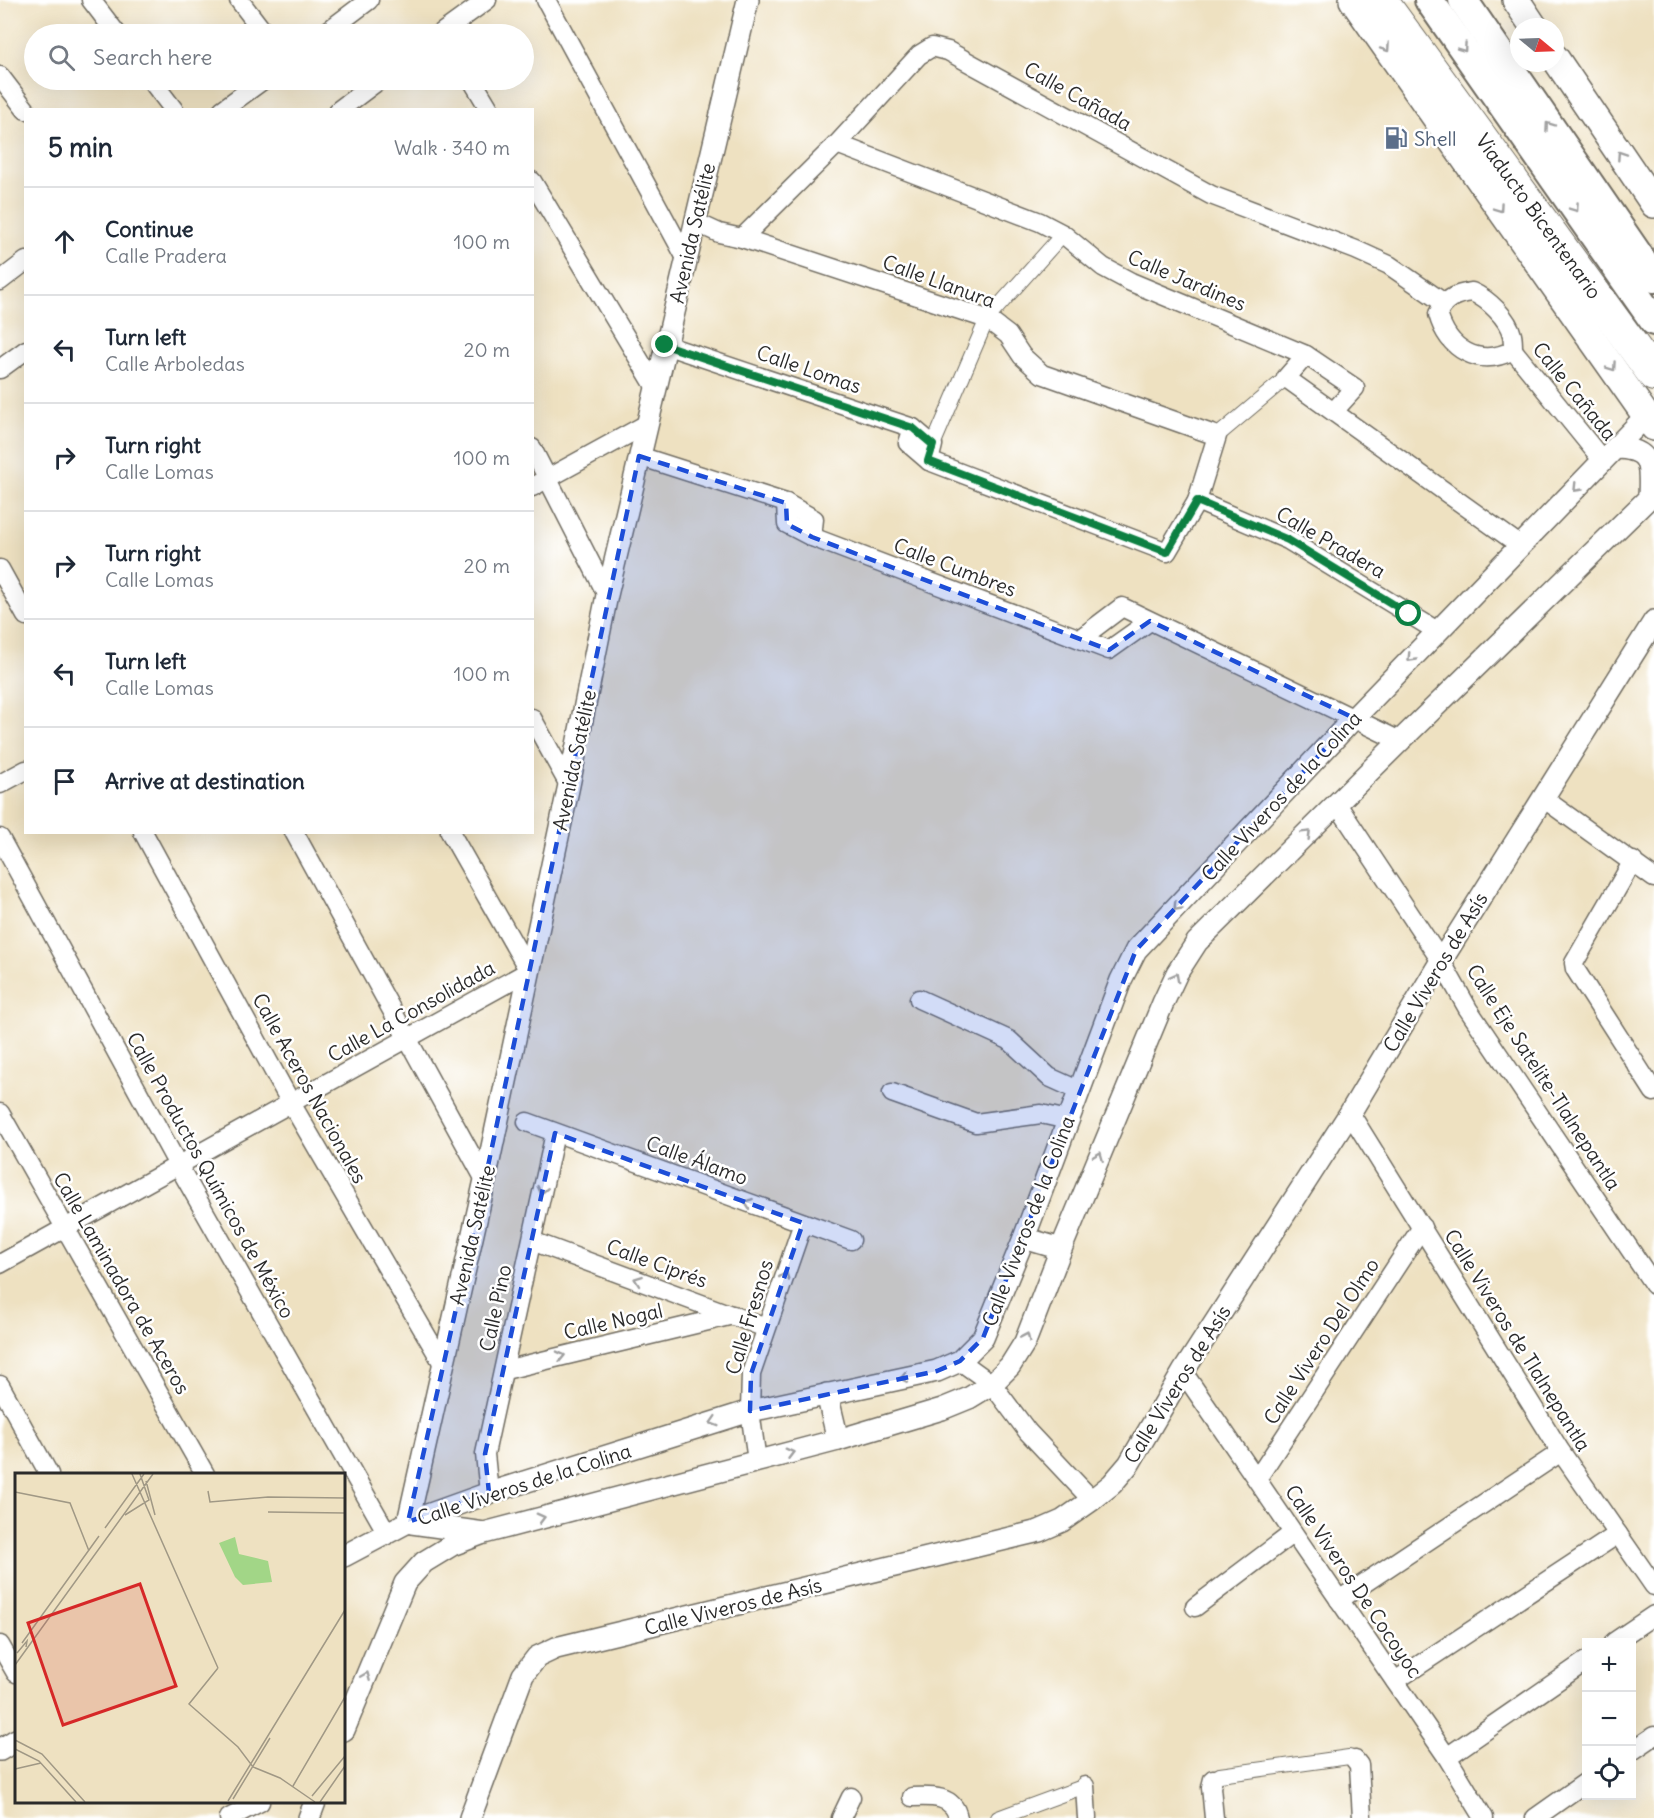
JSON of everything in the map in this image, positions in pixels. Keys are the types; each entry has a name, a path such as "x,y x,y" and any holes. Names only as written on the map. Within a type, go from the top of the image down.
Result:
{"highway":[{"name":"Viaducto Bicentenario","path":"1381,0 1654,375"},
{"path":"1429,0 1654,321"},
{"path":"1463,0 1654,278"}],"main road":[{"path":"1353,0 1650,421"},
{"path":"1515,0 1528,18"},
{"path":"1564,71 1654,204"}],"street":[{"path":"91,0 109,24"},
{"path":"239,0 257,24"},
{"path":"337,24 369,0"},
{"path":"456,24 487,0"},
{"path":"546,0 687,260"},
{"name":"Avenida Satélite","path":"408,1522 485,1180 607,595 748,0"},
{"name":"Calle Cañada","path":"742,238 837,144 919,55 932,48 948,51 1211,195 1356,250 1389,265 1441,309 1442,328 1453,343 1473,356 1500,357 1513,350"},
{"path":"0,76 24,108"},
{"path":"159,90 172,108"},
{"path":"225,108 249,90"},
{"path":"343,108 366,90"},
{"path":"478,90 489,108"},
{"name":"Calle Jardines","path":"837,144 1040,222 1063,234 1103,267 1131,282 1306,355 1355,388 1334,411"},
{"path":"534,184 655,386"},
{"name":"Calle Llanura","path":"695,222 720,233 742,238 987,319 1008,335 1022,356 1042,374 1217,436"},
{"path":"931,453 987,319 1063,234"},
{"path":"3,272 24,262"},
{"name":"Calle Cañada","path":"1441,309 1460,293 1472,292 1483,297 1508,324 1513,336 1513,350 1609,455"},
{"name":"Calle Lomas","path":"665,345 910,436 931,453 1167,552 1197,501"},
{"path":"0,369 24,351"},
{"path":"1197,501 1217,436 1286,378 1306,355"},
{"path":"1286,378 1521,546"},
{"name":"Calle Viveros de la Colina","path":"408,1522 489,1493 750,1411 937,1371 960,1361 983,1338 1024,1238 1122,980 1136,950 1437,631 1609,455 1650,421"},
{"path":"534,486 647,424"},
{"path":"1609,455 1637,450 1646,457 1652,496"},
{"path":"534,452 607,595"},
{"name":"Calle Cumbres","path":"639,456 786,503 813,528"},
{"name":"Calle Viveros de la Colina","path":"408,1522 484,1533 838,1440 942,1409 969,1398 992,1384 1010,1366 1025,1342 1177,973 1197,942 1652,496"},
{"name":"Calle Pradera","path":"1197,501 1288,540 1437,631"},
{"name":"Calle Cumbres","path":"786,503 787,524 813,528 1109,650 1150,621"},
{"path":"0,569 24,612"},
{"path":"1081,638 1122,607 1400,741"},
{"name":"Calle Viveros de Asís","path":"470,1818 523,1675 537,1657 556,1648 1039,1531 1062,1521 1112,1484 1129,1464 1183,1372 1350,1113 1441,961 1654,621"},
{"path":"534,722 569,784"},
{"path":"0,784 24,771"},
{"path":"1544,798 1654,878"},
{"name":"Calle Eje Satelite-Tlalnepantla","path":"1337,804 1441,961 1468,1009 1654,1285"},
{"name":"Calle Aceros Nacionales","path":"144,834 291,1103 443,1364"},
{"path":"295,834 485,1180"},
{"path":"451,834 529,972"},
{"name":"Calle Productos Químicos de México","path":"0,837 178,1166 387,1533"},
{"path":"1633,861 1574,963 1575,969 1654,1092"},
{"name":"Calle La Consolidada","path":"0,1264 529,972"},
{"path":"919,999 1009,1040 1049,1077 1080,1091"},
{"path":"892,1093 976,1123 1041,1114 1068,1120"},
{"name":"Calle Laminadora de Aceros","path":"0,1113 204,1473"},
{"name":"Calle Viveros de Tlalnepantla","path":"1350,1113 1561,1452 1654,1586"},
{"name":"Calle Álamo","path":"527,1122 851,1240"},
{"name":"Calle Pino","path":"489,1493 485,1454 555,1133"},
{"name":"Calle Fresnos","path":"757,1461 750,1411 751,1374 803,1223"},
{"name":"Calle Vivero Del Olmo","path":"1257,1479 1422,1227"},
{"path":"1024,1238 1061,1250"},
{"name":"Calle Ciprés","path":"532,1241 766,1328"},
{"name":"Calle Nogal","path":"505,1370 733,1315"},
{"path":"960,1361 992,1384 1028,1432 1092,1500"},
{"name":"Calle Viveros De Cocoyoc","path":"1183,1372 1447,1756 1484,1818"},
{"path":"0,1385 48,1473"},
{"path":"827,1394 838,1440"},
{"path":"1339,1600 1561,1452"},
{"path":"345,1728 405,1583 424,1562 452,1545 484,1533 481,1522 489,1493"},
{"path":"345,1555 408,1522"},
{"path":"1195,1607 1293,1533"},
{"path":"1395,1682 1618,1534"},
{"path":"1620,1638 1654,1615"},
{"path":"0,1644 15,1671"},
{"path":"1447,1756 1582,1664"},
{"path":"1636,1748 1654,1736"},
{"path":"0,1750 15,1741"},
{"path":"1215,1818 1211,1787 1213,1779 1220,1775 1349,1757 1356,1760 1359,1766 1362,1818"},
{"path":"1535,1818 1582,1785"},
{"path":"998,1818 1085,1786 1087,1818"},
{"path":"912,1797 934,1796 947,1800 957,1811 958,1818"},
{"path":"842,1818 851,1797"},
{"path":"232,1813 257,1803"},
{"path":"309,1818 315,1803"}],"highlighted area":[{"path":"639,456 786,503 787,524 812,537 1109,650 1150,621 1354,718 1136,950 983,1338 960,1361 937,1371 750,1411 751,1374 803,1223 555,1133 485,1454 489,1493 408,1522 485,1180"}],"place":[{"name":"Shell","path":"1396,138"}],"route":[{"path":"665,345 913,428 933,445 928,461 1167,552 1197,501 1288,540 1409,614"}]}
